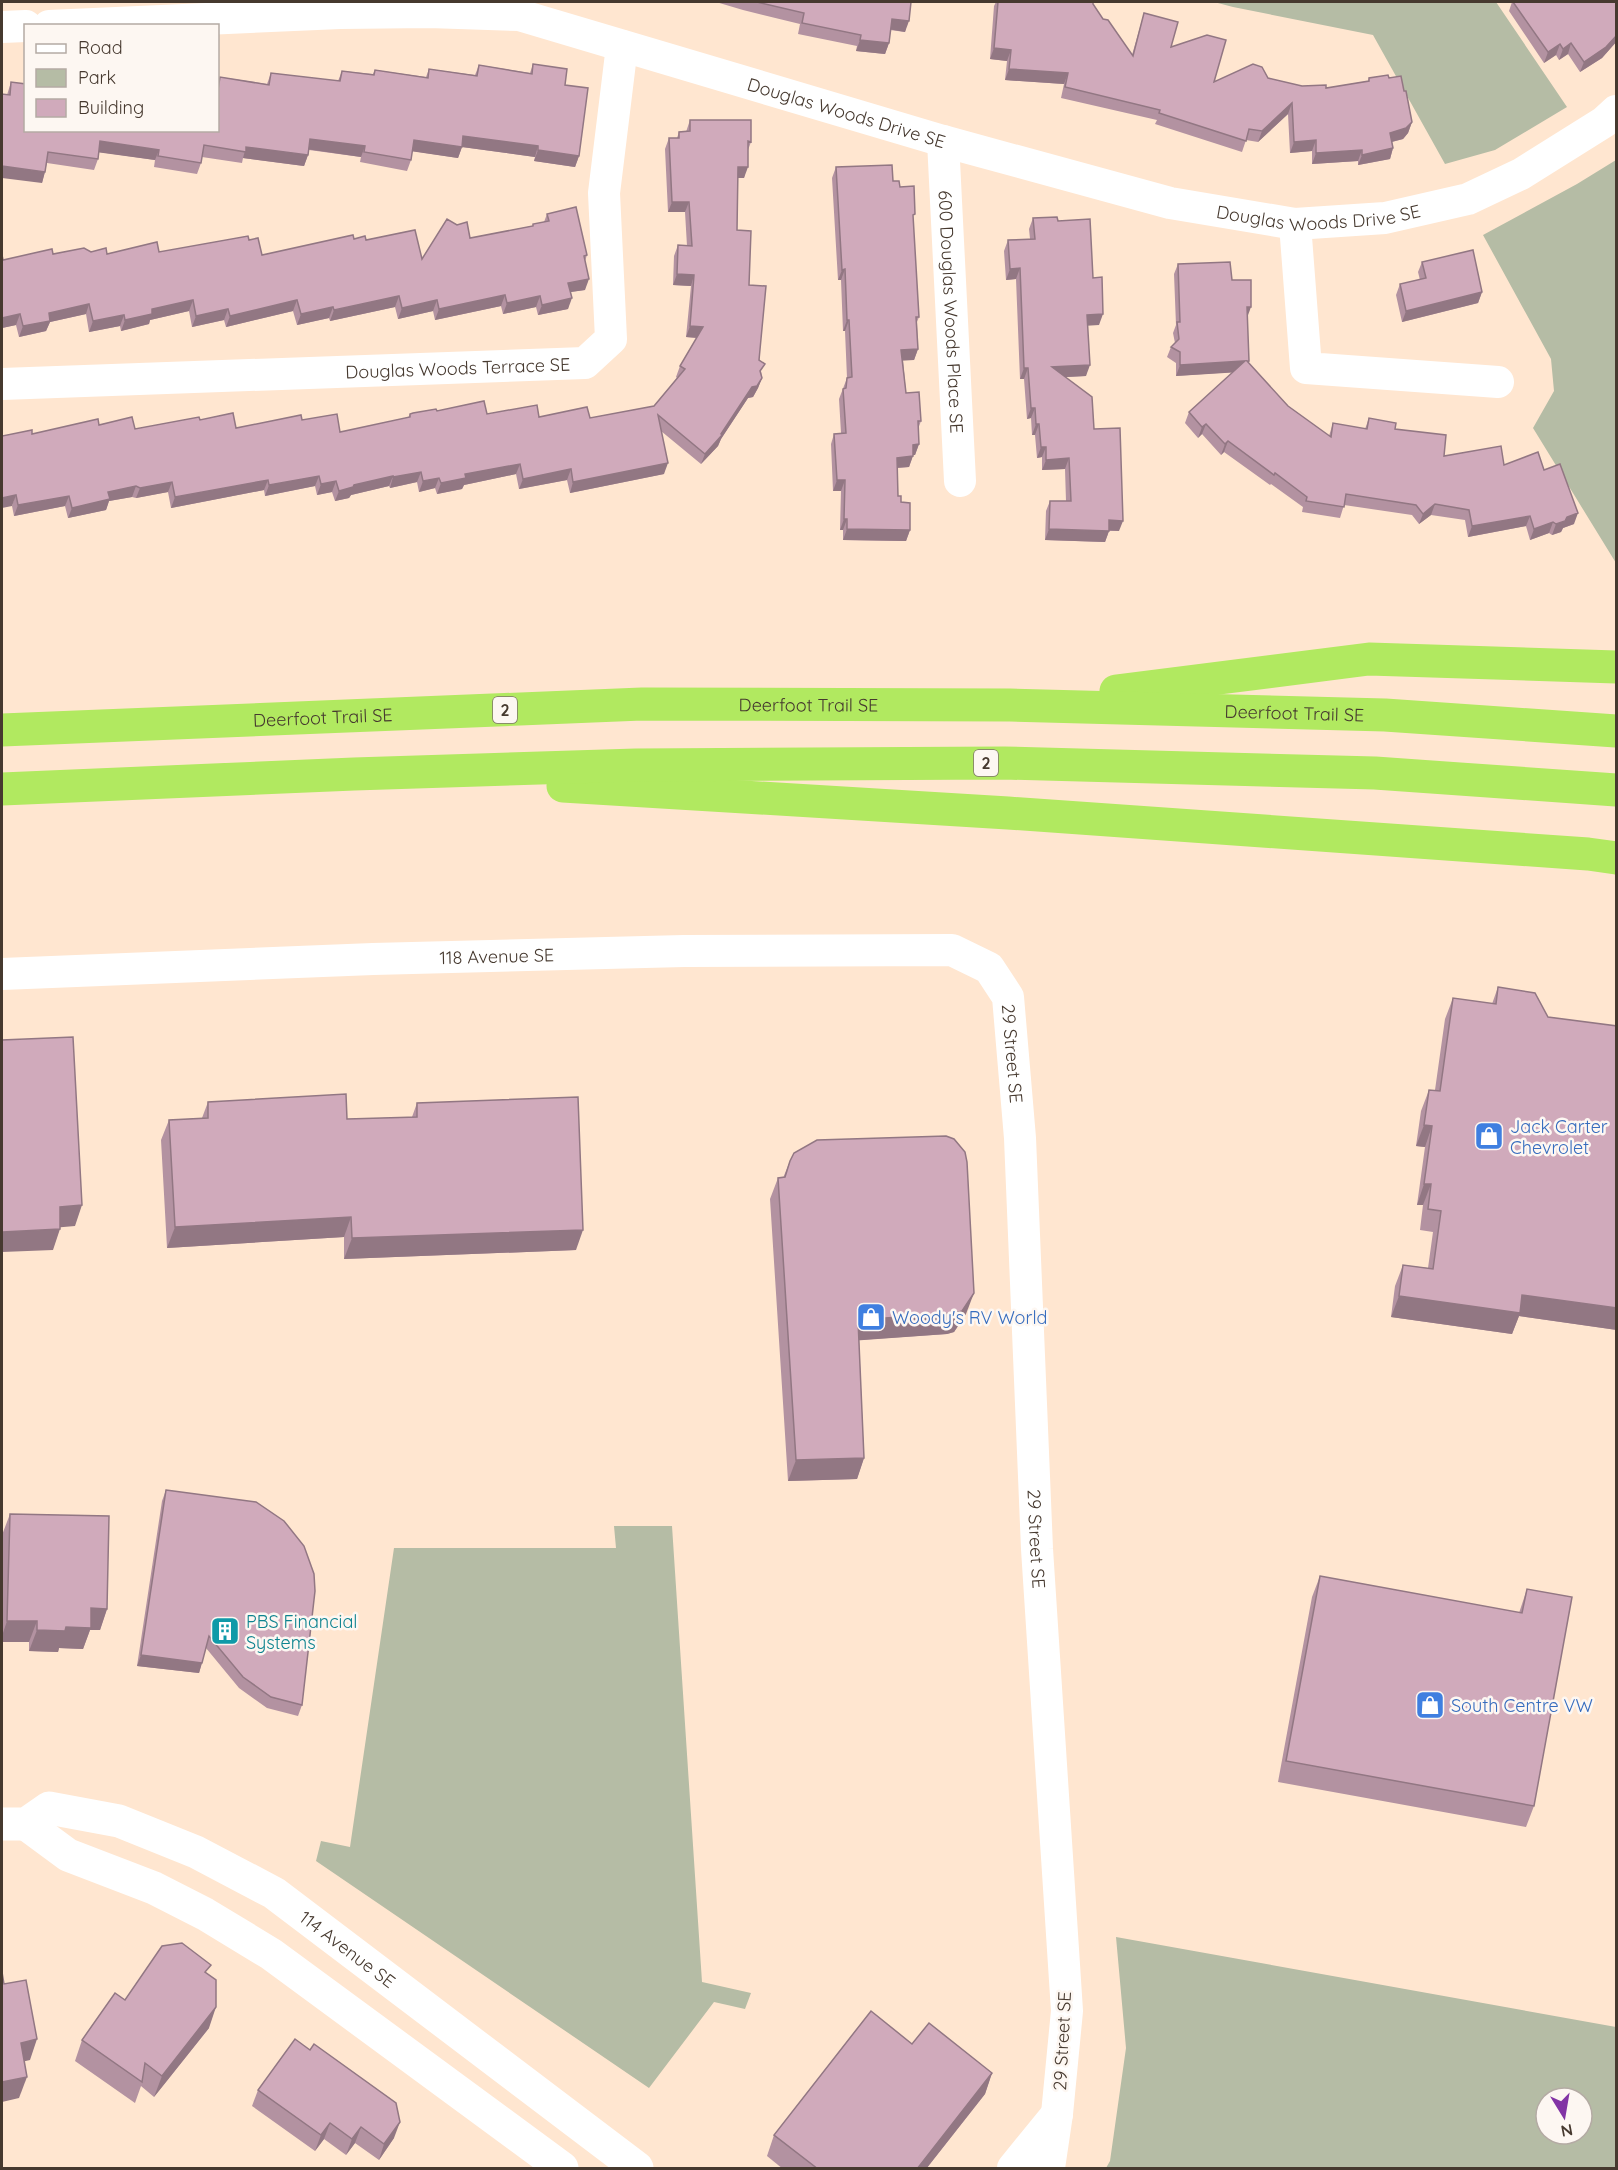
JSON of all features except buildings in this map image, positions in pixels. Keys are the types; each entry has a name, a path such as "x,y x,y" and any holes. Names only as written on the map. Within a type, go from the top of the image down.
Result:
{"highway":[{"path":"1010,705 1369,659 1617,667"},
{"name":"Deerfoot Trail SE","path":"2,730 642,704 1010,705 1385,715 1617,731"},
{"name":"2","path":"2,789 636,765 1004,763 1375,773 1617,790"},
{"path":"354,774 1008,813 1588,854 1617,858"}],"main road":[{"name":"114 Avenue SE","path":"14,1824 49,1808 119,1821 196,1852 274,1893 637,2169"},
{"name":"114 Avenue SE","path":"14,1824 68,1855 154,1888 205,1914 271,1954 562,2169"}],"street":[{"name":"Douglas Woods Drive SE","path":"80,24 340,7 519,15 943,141 1170,203 1295,224 1385,218 1468,199 1521,174 1604,122 1617,111"},
{"path":"2,27 24,26"},
{"name":"Douglas Woods Terrace SE","path":"2,384 585,363 611,339 603,193 622,46"},
{"name":"600 Douglas Woods Place SE","path":"943,141 960,481"},
{"path":"1295,224 1306,368 1498,382"},
{"name":"118 Avenue SE","path":"2,974 373,959 684,951 952,950 989,968"},
{"name":"29 Street SE","path":"989,968 1008,996 1020,1138 1037,1549 1067,2011 1049,2169"},
{"name":"29 Street SE","path":"1012,2169 1057,2114"}],"green space":[{"path":"1214,2 1496,2 1567,107 1495,150 1445,164 1373,35"},
{"path":"1616,160 1616,563 1533,428 1554,391 1551,359 1483,235"},
{"path":"614,1526 672,1526 702,1982 751,1993 745,2009 714,2002 649,2088 316,1861 321,1841 350,1847 394,1548 616,1548"},
{"path":"1116,1937 1616,2027 1616,2168 1106,2168 1110,2161 1126,2048"}],"place":[{"name":"Jack Carter Chevrolet","path":"1489,1136"},
{"name":"Woody's RV World","path":"871,1317"},
{"name":"PBS Financial Systems","path":"225,1631"},
{"name":"South Centre VW","path":"1430,1705"}]}
